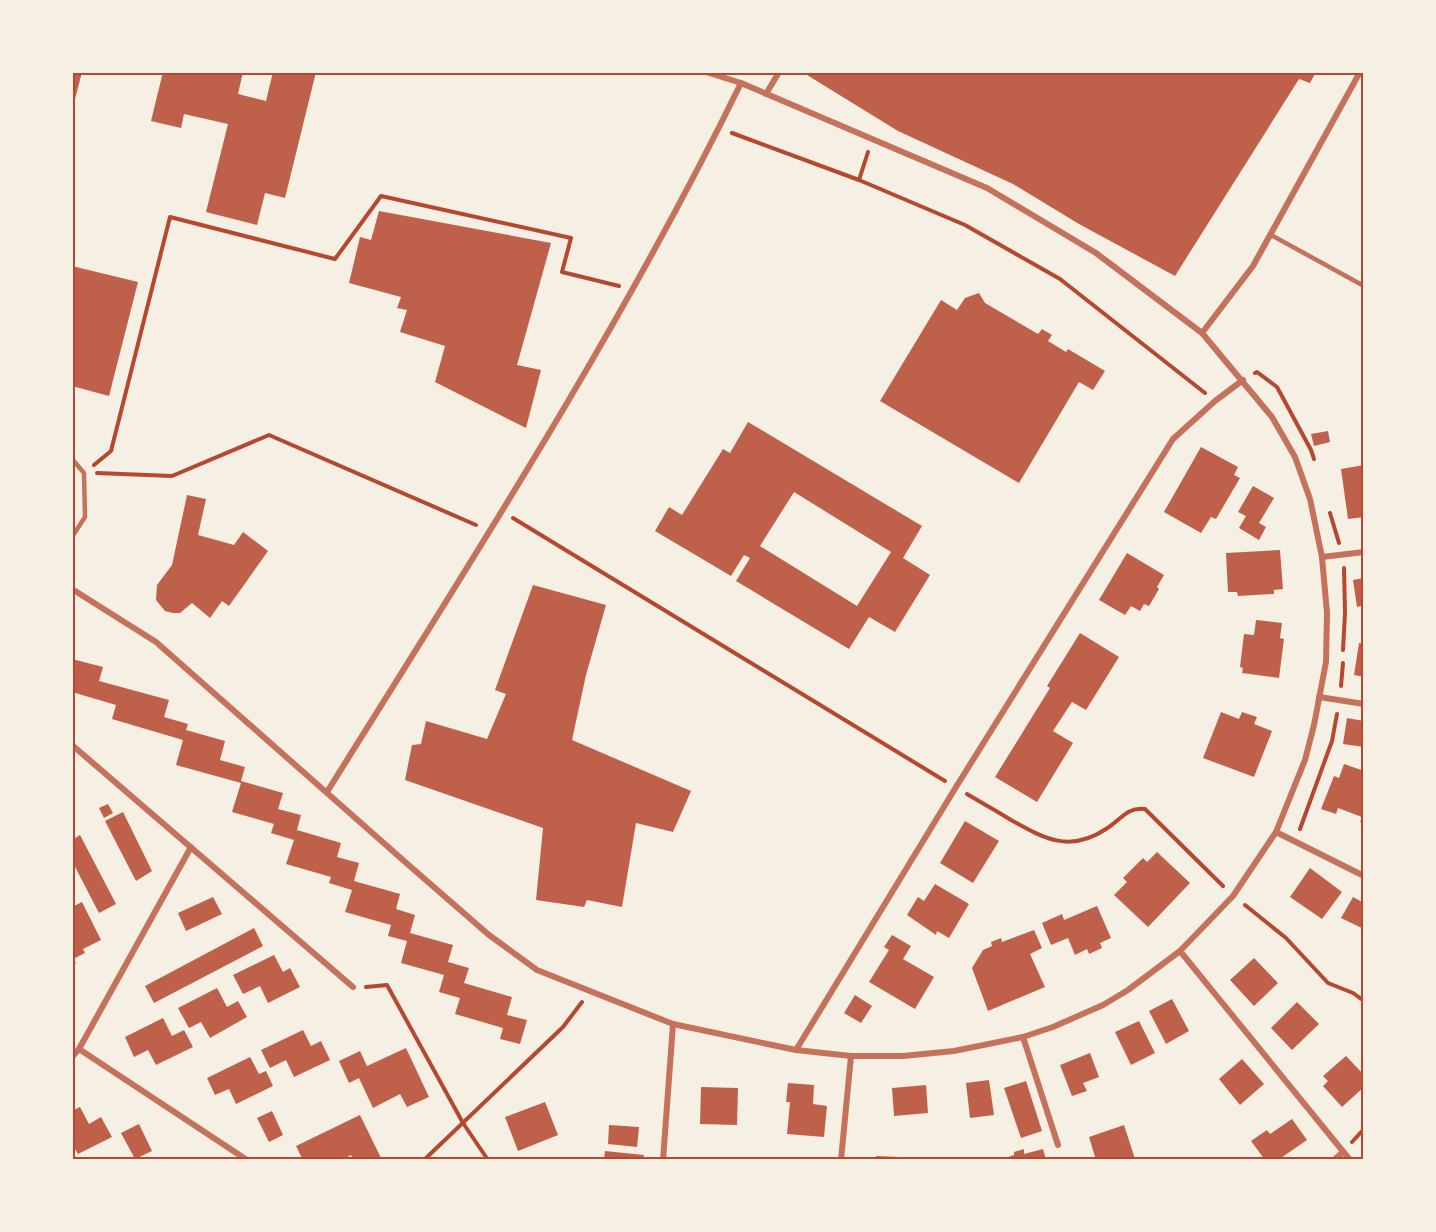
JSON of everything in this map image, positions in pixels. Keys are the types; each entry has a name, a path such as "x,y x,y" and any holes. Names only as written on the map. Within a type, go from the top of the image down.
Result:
{"street":[{"path":"72,589 156,642 489,935 537,970 673,1024 795,1050 851,1056 903,1056 954,1051 1023,1037 1053,1027 1103,1005 1128,990 1180,951 1233,896 1276,831 1305,760 1326,652 1327,613 1323,557 1310,499 1295,457 1272,417 1202,333 1096,253 997,194 741,83 706,72"},
{"path":"766,94 779,72"},
{"path":"1202,333 1254,266 1360,72"},
{"path":"327,792 490,532 633,290 741,83"},
{"path":"795,1050 1173,439 1215,401 1243,380"},
{"path":"1323,557 1364,552"},
{"path":"1319,696 1364,704"},
{"path":"72,745 353,987"},
{"path":"1276,831 1364,876"},
{"path":"72,1057 79,1049 191,847"},
{"path":"1180,951 1350,1160"},
{"path":"663,1160 673,1024"},
{"path":"1023,1037 1058,1145"},
{"path":"79,1049 247,1160"},
{"path":"841,1160 851,1056"},
{"path":"1334,1160 1344,1152"}],"lane":[{"path":"1270,235 1364,286"},
{"path":"72,459 84,473 86,517 72,537"}],"path":[{"path":"719,129 859,180 965,225 1060,279 1215,401"},
{"path":"859,180 872,140"},
{"path":"84,473 111,452 170,217 335,259 381,196 571,238 562,272 633,290"},
{"path":"84,473 172,476 270,435 490,532"},
{"path":"502,512 1039,836 1056,842 1073,842 1091,838 1116,822 1128,811 1136,808 1145,809 1233,896 1286,938 1328,983 1353,993 1364,1001"},
{"path":"353,987 387,985 463,1123 488,1160"},
{"path":"424,1160 563,1027 589,992"}],"building":[{"path":"72,72 82,72 73,107 72,107"},
{"path":"163,72 243,72 238,94 266,101 273,72 280,74 281,72 316,72 285,198 265,193 257,225 206,212 228,124 184,114 181,128 151,121"},
{"path":"809,72 1316,72 1310,83 1299,79 1175,276 1079,224 1013,184 898,131 807,75"},
{"path":"379,211 551,243 517,365 541,370 526,428 435,382 445,346 400,332 407,310 397,308 401,297 349,283 360,237 371,240"},
{"path":"72,266 138,282 109,396 72,386"},
{"path":"979,293 985,303 1038,334 1042,329 1052,335 1048,341 1066,352 1068,349 1105,371 1093,390 1079,382 1019,483 880,401 941,300 957,310 965,298"},
{"path":"748,422 922,526 903,558 930,575 895,632 869,617 849,649 736,581 750,558 744,555 731,576 655,531 669,507 682,515 723,449 730,453","holes":["794,492 891,552 857,606 760,546"]},
{"path":"1328,431 1330,442 1314,446 1311,434"},
{"path":"1201,447 1238,467 1234,475 1240,478 1216,519 1211,517 1201,533 1164,512"},
{"path":"1364,465 1364,517 1348,519 1341,469"},
{"path":"1253,486 1274,498 1259,523 1266,527 1259,540 1239,528 1246,516 1238,512"},
{"path":"187,495 206,499 198,535 234,545 243,532 268,551 229,606 222,601 210,618 192,603 180,613 173,613 165,611 156,600 157,585 172,565"},
{"path":"1280,550 1283,589 1274,590 1274,594 1238,596 1237,592 1228,592 1226,553"},
{"path":"1127,553 1164,575 1149,606 1144,604 1140,611 1131,606 1125,615 1099,600"},
{"path":"1364,578 1364,605 1357,607 1353,580"},
{"path":"533,585 606,605 586,675 572,740 691,791 673,832 636,823 622,907 587,900 584,907 536,900 543,828 405,780 412,745 421,744 426,721 487,739 506,694 495,690"},
{"path":"1256,620 1282,623 1280,638 1284,639 1279,678 1242,673 1243,668 1240,667 1244,634 1254,635"},
{"path":"1080,633 1119,657 1086,710 1072,702 1053,731 1073,743 1037,802 995,777 1050,688 1047,686"},
{"path":"1359,643 1364,644 1364,677 1354,675"},
{"path":"72,659 103,667 99,681 169,700 164,717 188,724 186,730 225,741 220,760 245,767 241,781 283,793 278,809 301,815 297,830 341,843 337,857 359,863 354,881 400,894 396,909 415,915 410,933 453,945 448,962 469,968 464,983 512,997 507,1015 527,1020 520,1044 500,1039 503,1028 455,1014 460,998 439,992 444,975 401,963 407,941 388,936 391,925 345,912 352,890 329,883 331,877 286,864 294,840 271,833 274,824 232,812 241,783 176,765 183,740 112,719 116,705 72,692"},
{"path":"1221,712 1239,719 1242,712 1257,717 1254,724 1272,731 1254,777 1203,758"},
{"path":"1347,718 1364,721 1364,747 1343,744"},
{"path":"1344,764 1364,771 1364,824 1360,822 1362,817 1338,808 1336,814 1321,809 1334,776 1339,778"},
{"path":"108,804 113,813 104,818 99,808"},
{"path":"123,812 152,871 136,881 105,821"},
{"path":"965,821 999,841 973,883 940,863"},
{"path":"80,835 116,904 99,913 72,861 72,840"},
{"path":"1157,852 1190,883 1148,927 1114,895 1127,882 1123,878 1143,858 1147,862"},
{"path":"1310,868 1342,892 1322,919 1290,897"},
{"path":"935,884 969,904 949,938 937,931 936,935 907,915 918,897 924,901"},
{"path":"213,897 222,914 186,931 178,913"},
{"path":"1353,897 1364,903 1364,929 1341,918"},
{"path":"82,902 101,940 83,949 85,953 73,959 76,963 72,965 72,907"},
{"path":"1097,906 1111,938 1100,943 1102,948 1089,954 1087,949 1075,955 1068,938 1051,945 1042,923 1062,914 1064,920"},
{"path":"254,928 263,946 154,1003 145,986"},
{"path":"1034,930 1042,948 1030,954 1045,987 988,1011 972,968 983,950 992,946 991,942 1001,938 1002,942"},
{"path":"892,935 911,946 903,959 934,977 915,1009 869,982 889,950 884,947"},
{"path":"274,955 283,972 290,968 300,987 268,1003 260,986 243,994 233,975"},
{"path":"1254,958 1278,983 1254,1006 1230,980"},
{"path":"217,988 227,1007 238,1001 247,1017 210,1038 201,1022 189,1028 178,1008"},
{"path":"855,995 872,1006 861,1023 844,1013"},
{"path":"1172,999 1189,1031 1166,1044 1149,1011"},
{"path":"1297,1002 1319,1024 1292,1050 1271,1028"},
{"path":"163,1018 172,1036 184,1030 193,1047 156,1065 148,1050 134,1057 125,1037"},
{"path":"1139,1021 1155,1053 1131,1065 1115,1032"},
{"path":"303,1030 311,1046 321,1041 330,1060 294,1077 286,1060 270,1068 261,1050"},
{"path":"406,1048 429,1097 407,1107 400,1094 373,1108 359,1078 349,1083 339,1061 360,1051 367,1066"},
{"path":"1090,1053 1099,1077 1083,1083 1087,1091 1072,1096 1060,1065"},
{"path":"1346,1056 1364,1075 1364,1087 1342,1107 1323,1086 1328,1081 1323,1076"},
{"path":"250,1057 259,1074 266,1071 273,1086 236,1104 229,1089 215,1095 207,1078"},
{"path":"1242,1059 1264,1084 1240,1105 1219,1079"},
{"path":"989,1080 994,1115 970,1118 966,1083"},
{"path":"1026,1081 1042,1131 1021,1138 1004,1088"},
{"path":"788,1083 814,1085 813,1104 827,1106 824,1137 787,1134 790,1102 786,1102"},
{"path":"926,1085 928,1113 894,1116 892,1088"},
{"path":"701,1087 738,1088 737,1125 700,1124"},
{"path":"545,1102 558,1135 518,1151 505,1117"},
{"path":"80,1107 89,1124 101,1117 112,1137 78,1154 72,1144 72,1111"},
{"path":"272,1111 283,1135 269,1142 257,1118"},
{"path":"360,1115 381,1158 354,1160 351,1155 342,1160 303,1160 296,1146"},
{"path":"1292,1119 1307,1140 1278,1160 1265,1160 1251,1141 1267,1130 1270,1134"},
{"path":"139,1124 152,1151 135,1159 121,1133"},
{"path":"609,1125 639,1127 637,1147 608,1144"},
{"path":"1124,1125 1135,1159 1096,1160 1089,1137"},
{"path":"1024,1149 1024,1154 1043,1149 1046,1160 999,1160 1014,1155 1014,1152"},
{"path":"605,1151 644,1155 643,1160 604,1160"},
{"path":"876,1156 900,1157 900,1160 876,1160"}]}
